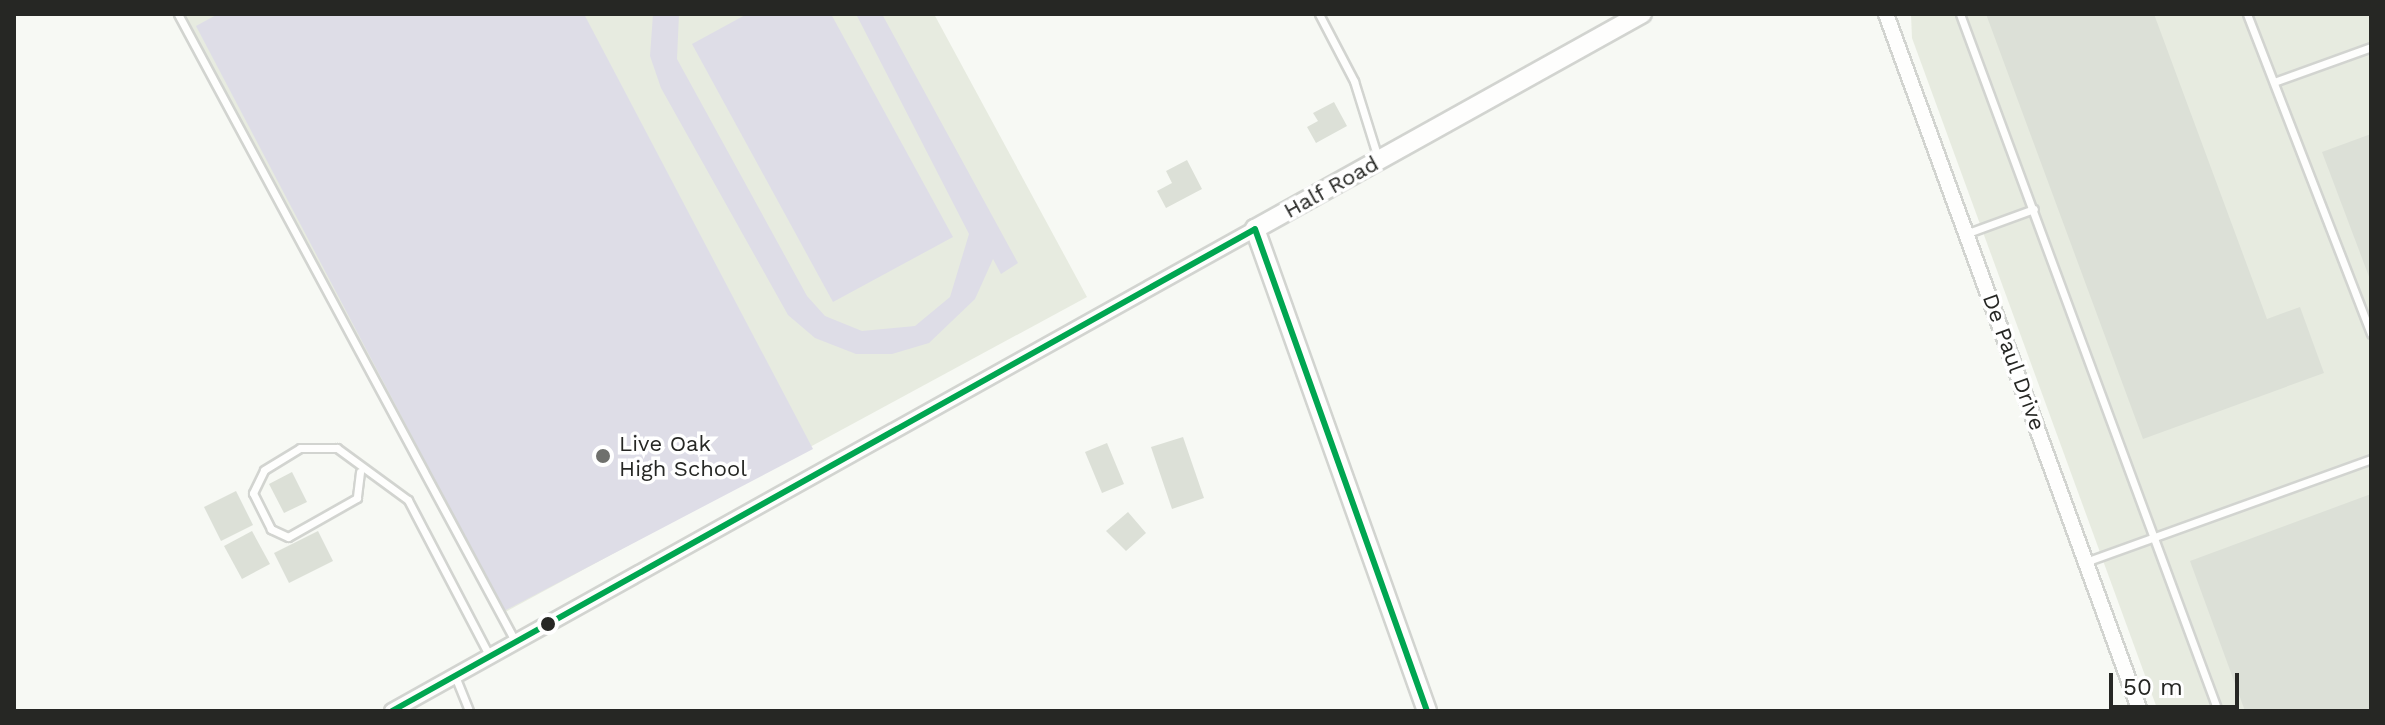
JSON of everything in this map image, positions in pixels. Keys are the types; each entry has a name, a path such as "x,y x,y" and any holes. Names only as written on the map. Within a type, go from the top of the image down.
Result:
{"street":[{"name":"Half Road","path":"392,711 1642,14"},
{"name":"De Paul Drive","path":"1886,14 2088,561 2140,711"},
{"path":"1255,229 1427,711"}],"lane":[{"path":"178,14 515,641"},
{"path":"1319,14 1354,81 1379,160"},
{"path":"1960,14 2218,711"},
{"path":"2247,14 2371,334"},
{"path":"2274,82 2371,47"},
{"path":"1968,233 2034,209"},
{"path":"360,472 357,498 288,537 271,529 253,493 264,470 300,448 337,448 360,472 408,500 489,655"},
{"path":"2088,561 2371,459"},
{"path":"454,675 469,711"}],"shaded area":[{"name":"Live Oak High School","path":"176,14 934,14 1087,297 498,616"},
{"name":"Live Oak High School","path":"218,14 584,14 813,449 504,611 196,26"},
{"path":"653,14 679,14 677,59 807,296 825,316 862,331 915,326 950,297 969,234 856,14 882,14 1018,263 1001,274 993,259 975,299 929,343 892,354 856,354 815,338 788,315 661,88 650,56"},
{"path":"747,14 831,14 953,237 833,302 692,44"},
{"path":"1911,14 2371,14 2371,711 2158,711 1912,38"}],"building":[{"path":"1986,14 2154,14 2267,319 2300,307 2324,373 2143,439"},
{"path":"1334,102 1347,126 1316,143 1307,127 1318,121 1313,113"},
{"path":"2371,134 2371,282 2322,152"},
{"path":"1187,160 1202,189 1166,208 1157,191 1172,183 1166,171"},
{"path":"1183,437 1204,498 1172,509 1151,447"},
{"path":"1107,443 1124,484 1102,493 1085,452"},
{"path":"292,472 307,502 284,513 269,484"},
{"path":"236,491 253,525 221,541 204,507"},
{"path":"2371,494 2371,711 2245,711 2190,561"},
{"path":"1128,512 1146,533 1126,551 1106,531"},
{"path":"252,531 270,564 242,579 224,546"},
{"path":"318,531 333,561 289,583 274,553"}],"transit line":[{"path":"1255,229 1427,711"},
{"path":"392,711 1255,229"}],"place":[{"name":"Live Oak High School","path":"603,456"}]}
